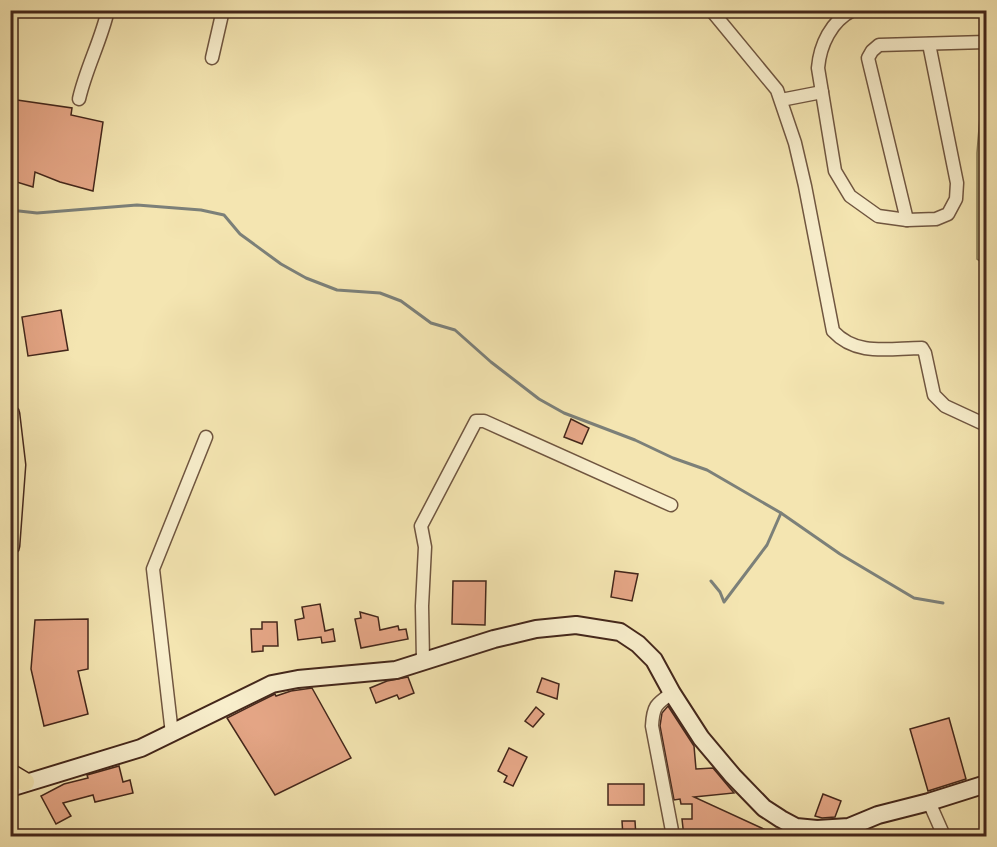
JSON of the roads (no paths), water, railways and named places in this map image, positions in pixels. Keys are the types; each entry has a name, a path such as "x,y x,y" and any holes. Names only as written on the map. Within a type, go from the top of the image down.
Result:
{"main road":[{"path":"10,414 16,465 10,546"},
{"path":"15,781 74,770 141,748 272,684 298,679 396,670 494,639 536,629 576,625 620,632 638,644 654,660 701,738 733,776 764,808 797,832 849,826 878,815 987,784"}],"street":[{"path":"80,99 84,79 101,38 108,10"},
{"path":"212,58 223,10"},
{"path":"711,10 765,74 777,90 781,100 795,143 805,186 833,330 849,345 862,349 922,348 926,353 934,395 945,406 987,425"},
{"path":"853,10 846,14 824,39 819,54 818,68 835,171 850,196 878,216 906,220 936,219 948,214 956,199 957,183 929,44"},
{"path":"906,220 868,58 879,45 987,42"},
{"path":"781,100 822,92"},
{"path":"423,661 422,606 425,547 421,526 477,422 484,421 671,504"},
{"path":"172,734 153,569 206,437"},
{"path":"672,693 656,704 652,726 673,837"},
{"path":"929,802 944,837"}],"waterway":[{"path":"10,210 37,213 137,205 201,210 224,215 240,234 281,264 306,278 337,290 380,293 401,301 431,323 455,330 491,362 539,399 564,413 707,470 781,513 767,545 724,602 720,592 711,581"},
{"path":"781,513 840,554 914,598 943,603"}]}
